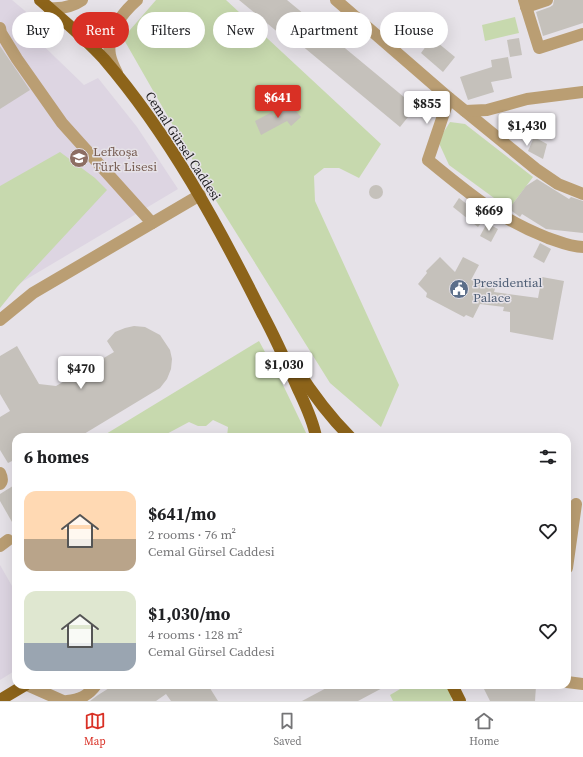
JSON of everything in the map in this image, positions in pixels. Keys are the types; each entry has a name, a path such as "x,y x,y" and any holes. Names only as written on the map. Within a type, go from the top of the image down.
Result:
{"main road":[{"name":"Cemal Gürsel Caddesi","path":"40,0 83,38 119,77 152,120 200,195 271,330 302,397 315,433"},
{"name":"Cemal Gürsel Caddesi","path":"271,330 317,400 337,425 346,433"},
{"path":"0,700 19,689"},
{"path":"454,689 460,701"}],"street":[{"path":"49,8 60,9 71,6 82,0"},
{"path":"119,77 110,54 109,44 111,35 114,27 122,16 137,0"},
{"path":"336,0 449,98 536,169 558,184 583,194"},
{"path":"547,0 525,3 539,48 583,34"},
{"path":"0,28 0,33 17,59 62,122 152,223"},
{"path":"465,111 487,110 527,98 583,92"},
{"path":"449,98 428,160 463,189 486,206 509,220 533,232 573,247 583,247"},
{"path":"0,320 33,293 200,195"},
{"path":"0,473 2,482 0,484"},
{"path":"571,536 575,504"},
{"path":"571,682 583,684"},
{"path":"35,689 63,701"},
{"path":"67,701 78,700 93,689"}],"shaded area":[{"name":"Lefkoşa Türk Lisesi","path":"0,0 12,0 26,12 12,12 12,48 46,48 84,85 98,78 137,127 178,189 0,295"},
{"path":"0,565 12,586 12,672 0,680"}],"green space":[{"path":"156,0 226,0 239,12 213,12 213,48 268,48 268,39 381,144 359,178 339,168 324,168 314,176 315,201 399,385 381,427 330,383 215,199 129,48 129,31 137,22 137,48 205,48 205,12 146,12"},
{"path":"515,17 519,33 485,41 482,25"},
{"path":"450,122 465,124 533,177 509,209 449,165 438,141"},
{"path":"60,152 95,178 107,190 17,287 0,308 0,186"},
{"path":"259,341 284,387 306,433 227,433 228,427 213,420 206,426 198,426 189,422 168,433 108,433"},
{"path":"400,689 449,689 452,695 451,701 393,701 390,695"}],"building":[{"path":"239,0 287,0 301,12 276,12 276,31 268,24 268,12 253,12"},
{"path":"554,0 583,0 583,23 543,36 536,12 553,5"},
{"path":"519,38 522,55 510,57 507,40"},
{"path":"0,46 30,90 0,109"},
{"path":"305,48 345,48 416,107 400,127"},
{"path":"425,48 444,48 455,57 443,72 421,53"},
{"path":"508,57 512,78 491,82 494,92 468,100 460,77 492,67 491,60"},
{"path":"289,103 301,117 291,126 287,121 261,135 255,121 272,112 274,117"},
{"path":"534,137 547,144 543,159 528,151"},
{"path":"537,179 569,199 571,197 583,201 583,233 546,229 522,214 520,217 509,209 526,186"},
{"path":"373,185 379,185 383,189 383,195 379,199 373,199 369,195 369,189"},
{"path":"459,198 485,218 478,227 453,207"},
{"path":"487,223 498,229 491,242 480,236"},
{"path":"540,243 551,249 544,263 533,257"},
{"path":"440,257 455,272 463,257 479,265 471,280 496,285 494,292 538,298 542,277 564,281 553,340 510,332 510,312 503,311 504,307 480,304 473,318 466,315 464,317 426,297 427,293 418,284 427,273 426,271"},
{"path":"134,326 145,327 160,335 170,350 172,359 171,369 167,379 160,388 86,433 12,433 12,461 8,463 0,450 0,417 10,411 0,394 0,356 17,346 39,384 56,386 114,352 107,341 115,332"},
{"path":"12,486 12,522 0,501 0,494"},
{"path":"108,689 210,689 218,701 171,701 166,694 156,701 90,701"},
{"path":"324,689 380,689 358,701 302,701"},
{"path":"484,689 536,689 535,701 490,701"}],"place":[{"name":"Lefkoşa Türk Lisesi","path":"79,158"},
{"name":"Presidential Palace","path":"459,289"}]}
